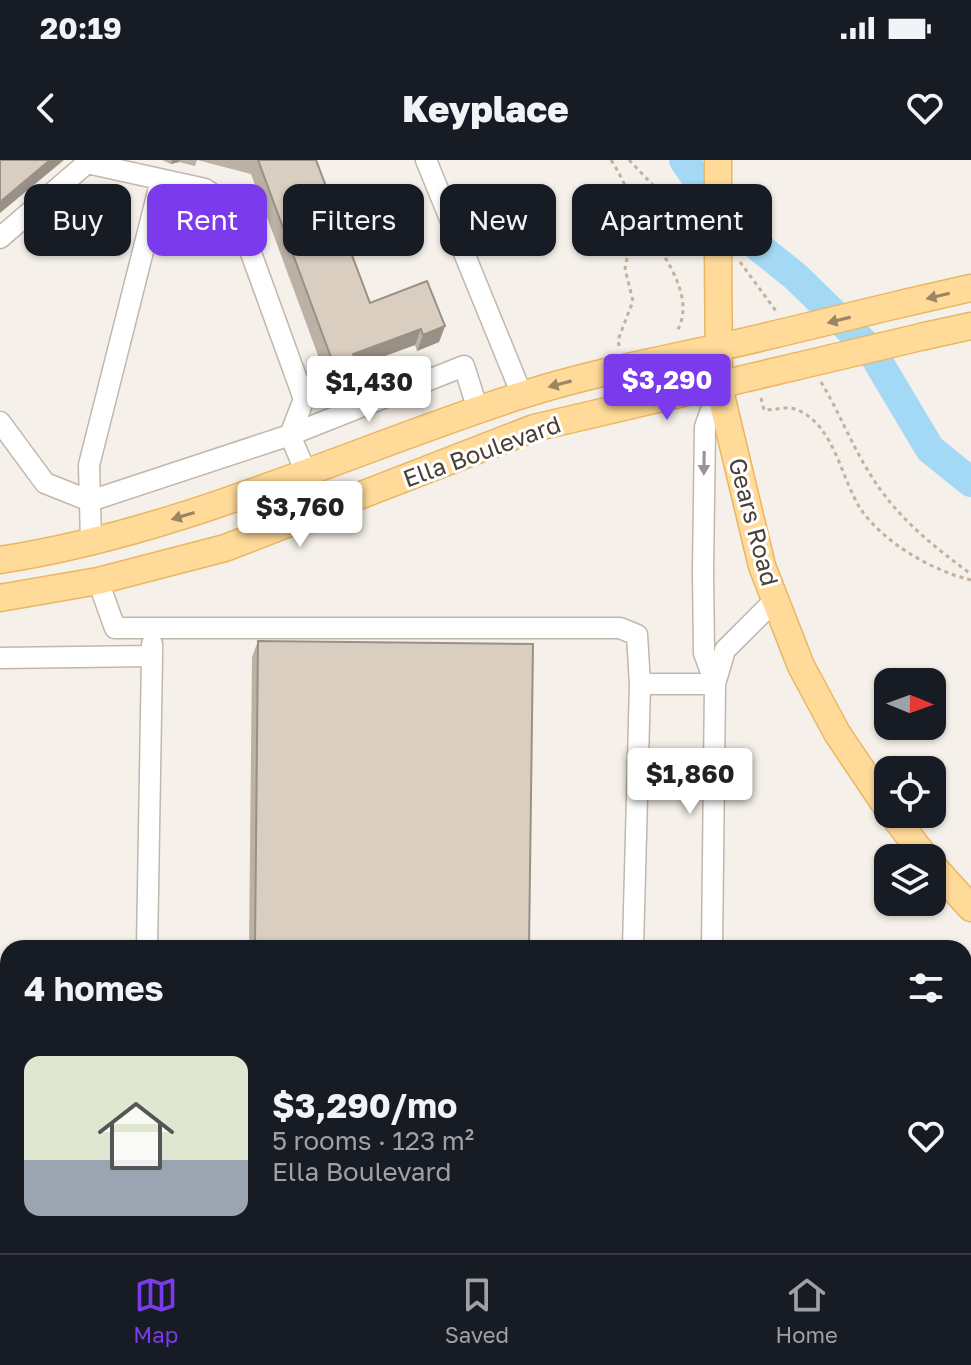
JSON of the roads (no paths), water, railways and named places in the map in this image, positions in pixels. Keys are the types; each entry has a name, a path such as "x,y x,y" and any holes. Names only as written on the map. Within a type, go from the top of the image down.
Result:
{"main road":[{"name":"Gears Road","path":"718,160 719,387 762,566 775,600"},
{"name":"Ella Boulevard","path":"0,560 91,542 213,507 522,395 971,288"},
{"name":"Ella Boulevard","path":"0,598 98,581 225,548 323,513 534,428 971,326"},
{"path":"522,395 534,428"},
{"path":"307,475 323,513"},
{"path":"91,542 98,581"},
{"path":"775,600 801,666 837,733 874,788"},
{"path":"903,828 915,844"},
{"path":"946,880 971,908"}],"street":[{"path":"426,160 522,395"},
{"path":"0,238 87,163 205,189 235,209 304,399 290,435 307,475"},
{"path":"91,542 89,465 161,180"},
{"path":"0,422 45,483 90,501 290,435 464,366 478,410"},
{"name":"Gears Road","path":"715,684 704,653 703,571 705,427 719,387"},
{"path":"98,581 115,628 629,629 637,635 640,644 633,940"},
{"name":"Gears Road","path":"712,940 715,684 725,650 775,600"},
{"path":"147,940 153,628"},
{"path":"0,658 152,656"},
{"path":"640,684 715,684"}],"waterway":[{"path":"684,160 724,219 796,277 871,350 930,449 971,482"}]}
